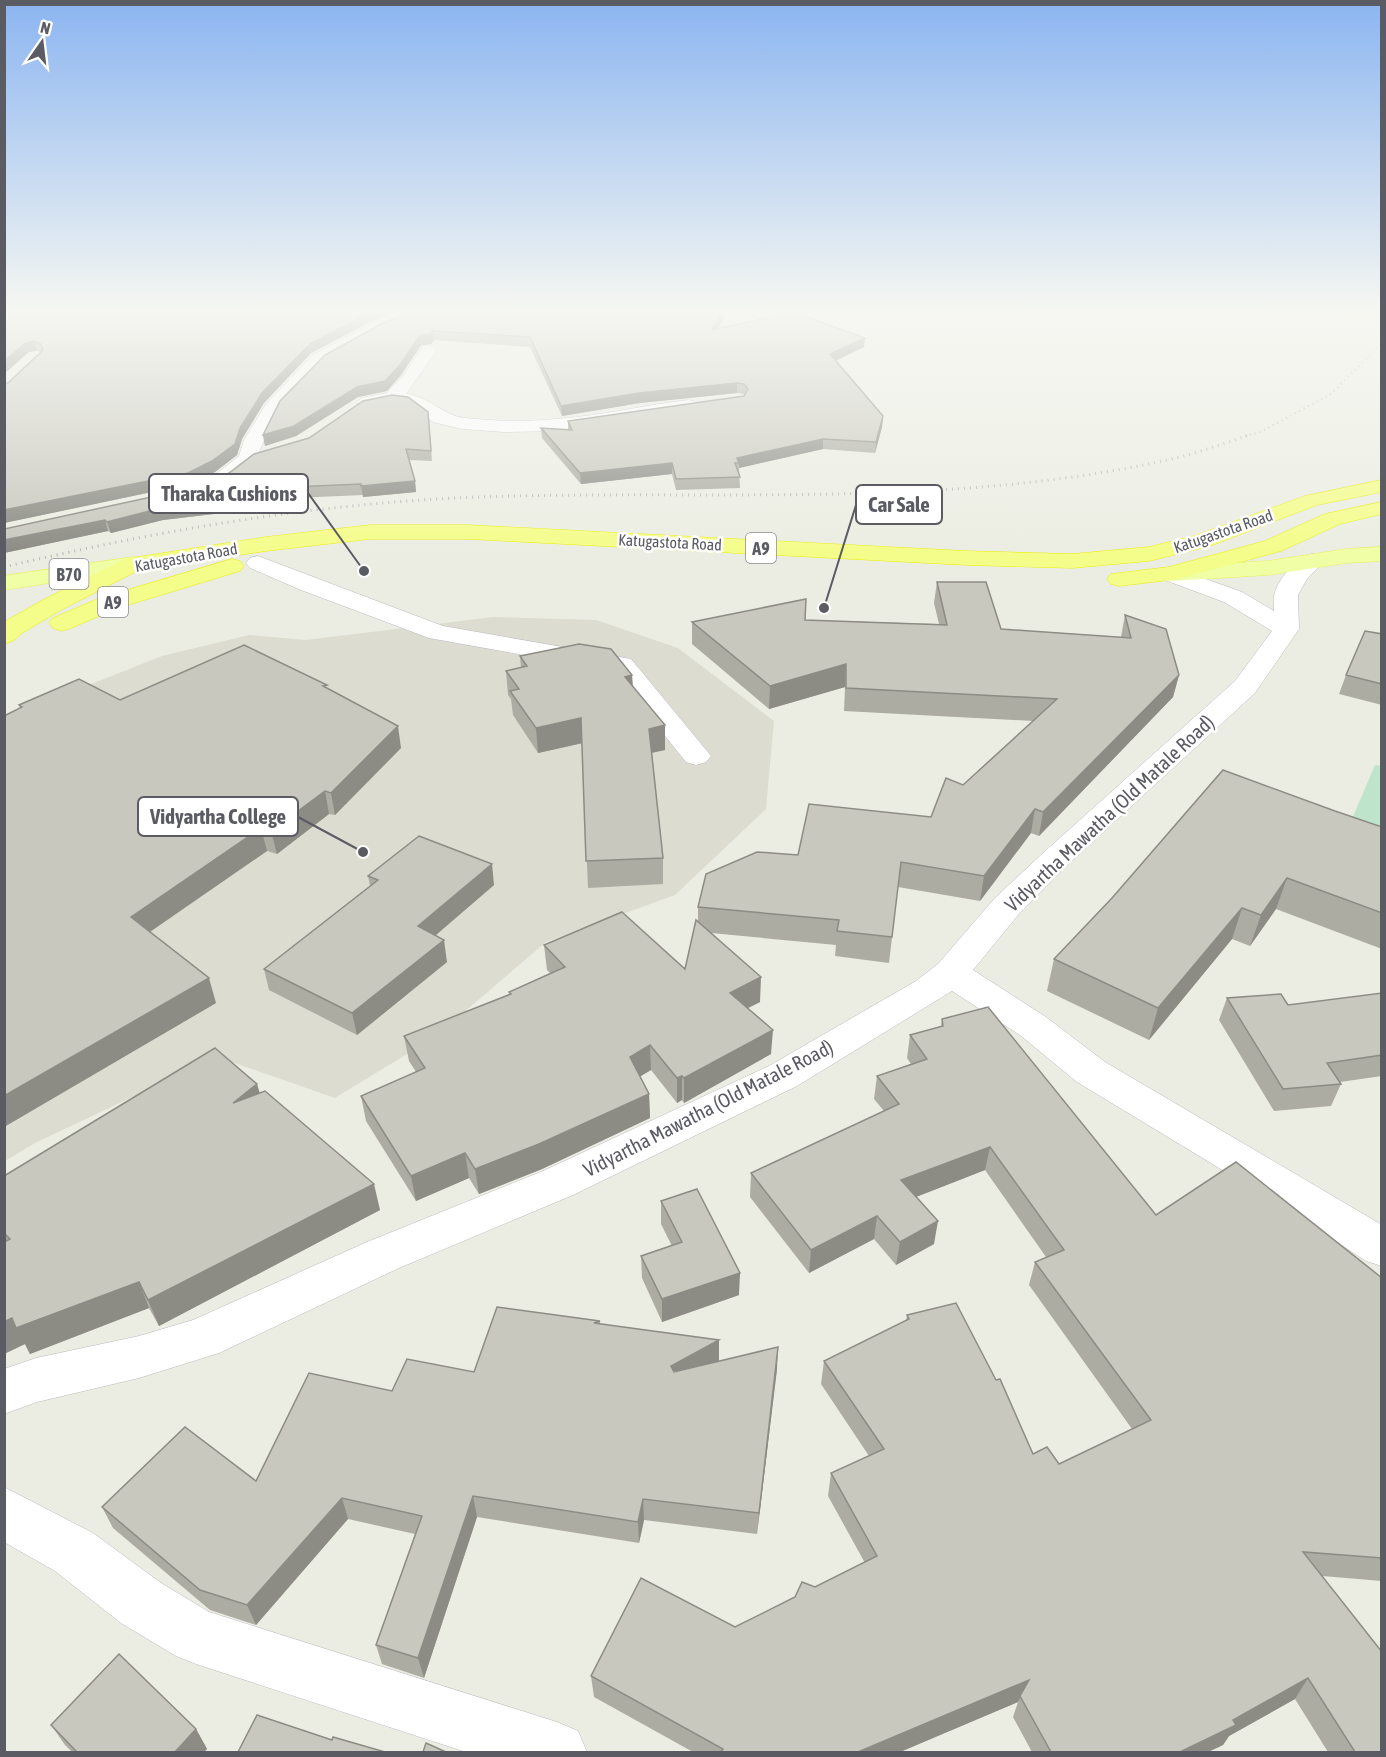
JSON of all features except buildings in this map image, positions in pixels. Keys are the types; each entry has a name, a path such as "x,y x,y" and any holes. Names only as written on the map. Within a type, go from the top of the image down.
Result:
{"highway":[{"name":"Katugastota Road","path":"4,636 13,628 133,564 277,542 370,532 479,532 1018,561 1107,559 1176,549 1312,501 1382,486"},
{"name":"Katugastota Road","path":"4,649 109,603 226,567 258,563 369,552 459,548 1017,578 1101,580 1170,574 1273,546 1333,519 1382,507"},
{"path":"85,589 226,567"}],"main road":[{"path":"1170,574 1258,569 1382,554"},
{"name":"B70","path":"4,583 133,564"},
{"name":"B70","path":"4,600 85,589"}],"street":[{"path":"248,459 254,440 272,408 288,391"},
{"path":"393,398 399,391"},
{"path":"349,412 372,400 393,398 415,400 440,418 462,423 504,426 557,425 640,411 705,404"},
{"path":"197,491 223,478 248,459 270,453"},
{"path":"1286,629 1286,595 1297,576 1311,561"},
{"path":"258,563 309,585 438,633 622,665 696,756"},
{"path":"1170,574 1233,597 1286,629"},
{"name":"Vidyartha Mawatha (Old Matale Road)","path":"4,1392 36,1380 139,1357 202,1338 383,1255 558,1183 783,1076 929,990 951,973 1006,907 1053,861 1245,687 1286,629"},
{"path":"951,973 1033,1026 1091,1072 1305,1199 1382,1248"},
{"path":"4,1513 74,1552 141,1603 196,1636 557,1752"}],"shaded area":[{"path":"493,617 596,620 678,648 774,721 766,809 675,895 546,942 435,1037 335,1098 217,1057 35,1143 5,1161 5,718 162,656 249,635 306,640"}],"green space":[{"path":"1375,765 1381,766 1381,854 1340,847"}],"railway":[{"path":"1245,436 1260,432 1334,391"},
{"path":"4,567 180,530 359,505 479,497 827,494 1000,485 1086,475 1172,459 1250,435"}],"place":[{"name":"Tharaka Cushions","path":"364,571"},
{"name":"Car Sale","path":"824,608"},
{"name":"Vidyartha College","path":"363,852"}]}
